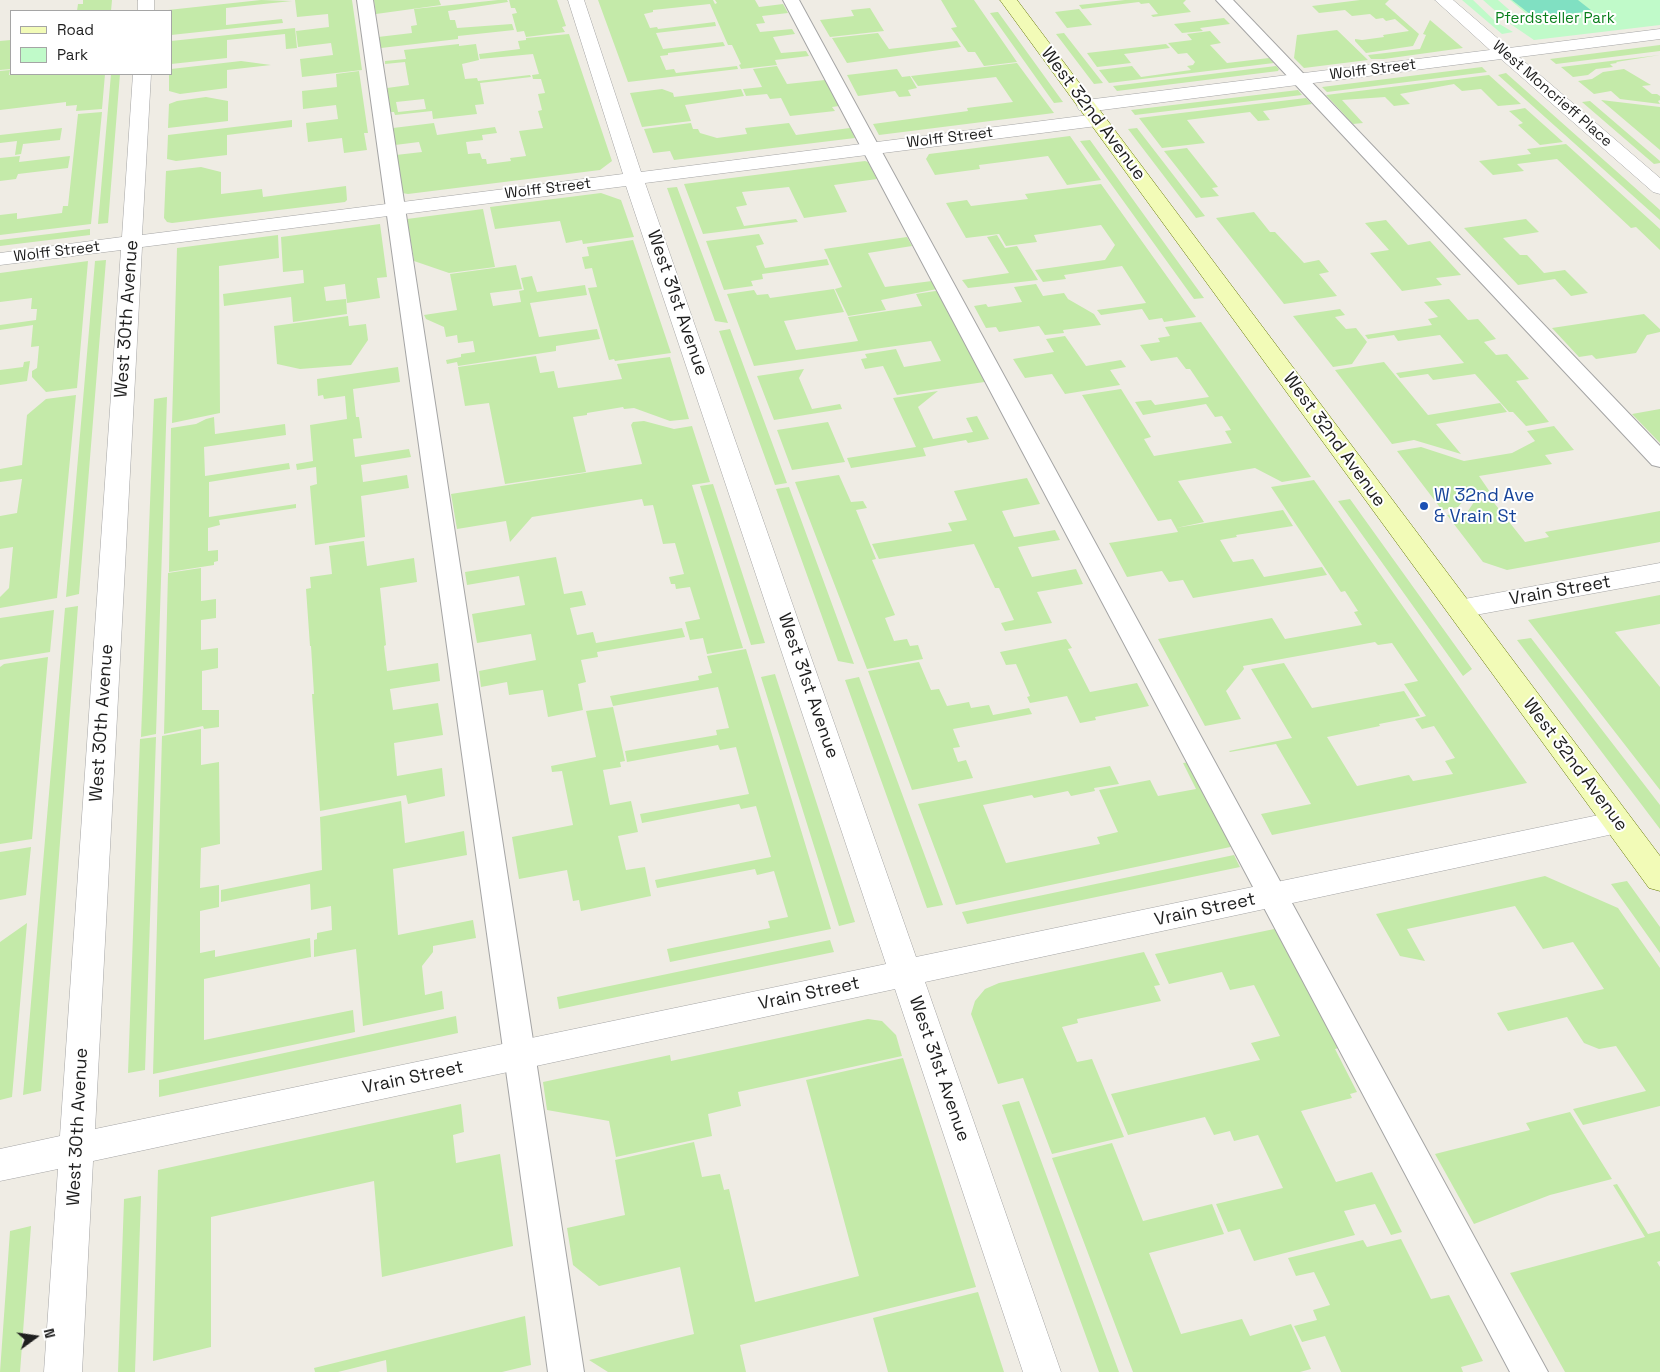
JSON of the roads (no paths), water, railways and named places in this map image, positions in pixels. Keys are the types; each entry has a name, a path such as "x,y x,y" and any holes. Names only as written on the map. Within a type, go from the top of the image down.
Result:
{"street":[{"name":"West 31st Avenue","path":"576,0 634,178 1042,1372"},
{"name":"West 32nd Avenue","path":"1008,0 1660,880"},
{"name":"West Moncrieff Place","path":"1443,0 1660,188"},
{"name":"Wolff Street","path":"0,259 871,148 1300,79 1660,34"},
{"name":"West 30th Avenue","path":"63,1372 142,75"},
{"name":"Vrain Street","path":"1459,609 1660,572"},
{"name":"Vrain Street","path":"0,1165 1618,822"}],"lane":[{"path":"365,0 566,1372"},
{"path":"791,0 1530,1372"},
{"path":"1224,0 1660,460"}],"place":[{"name":"W 32nd Ave & Vrain St","path":"1424,506"}],"park label":[{"name":"Pferdsteller Park","path":"1555,19"}]}
